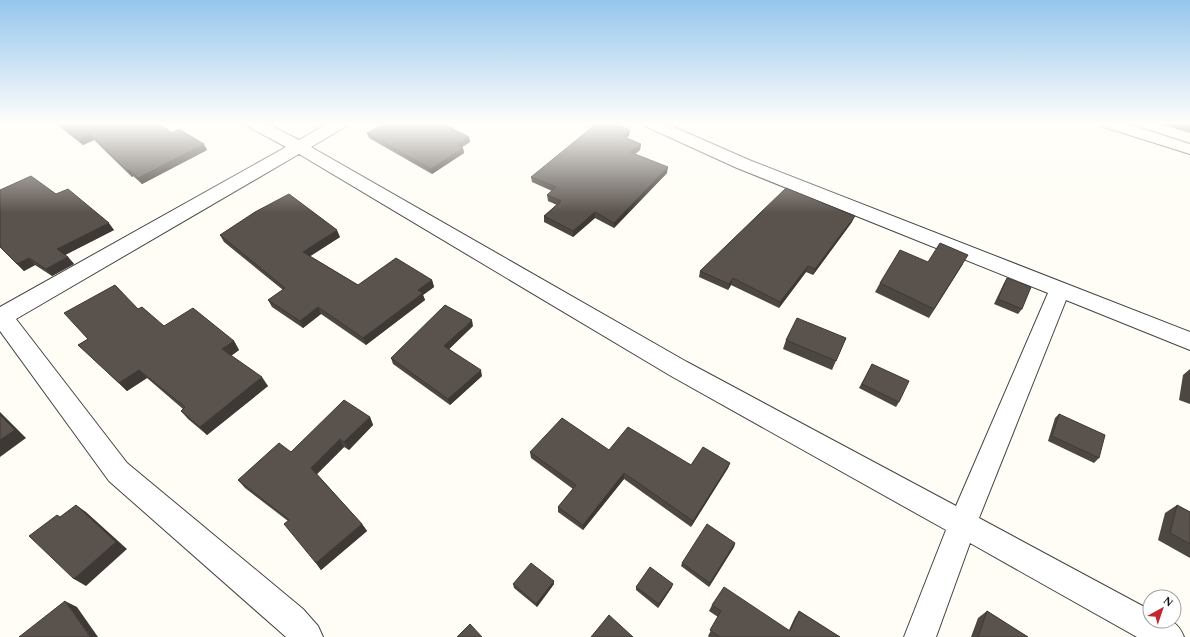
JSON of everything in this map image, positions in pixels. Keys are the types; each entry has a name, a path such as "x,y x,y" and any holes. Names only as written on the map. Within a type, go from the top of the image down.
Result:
{"street":[{"path":"287,154 1,317 118,472 292,620 307,637"},
{"path":"311,154 679,369 1168,637"},
{"path":"720,154 1190,341"},
{"path":"920,637 962,525 1060,289"}],"building":[{"path":"110,154 185,154 138,178 129,170 128,171"},
{"path":"404,154 454,154 431,169"},
{"path":"560,154 634,154 668,167 614,223 595,212 573,231 544,216 561,201 547,195 556,187 531,177"},
{"path":"31,176 56,194 68,189 109,223 57,249 68,257 46,269 29,258 17,264 0,247 0,190"},
{"path":"786,188 855,216 815,269 808,266 780,302 733,278 729,284 700,271"},
{"path":"289,194 337,230 303,252 358,285 396,258 432,280 418,290 423,293 363,338 318,307 300,321 268,300 285,288 220,235 255,212"},
{"path":"940,243 968,255 934,309 880,283 900,250 928,262"},
{"path":"1007,278 1031,287 1022,309 998,299"},
{"path":"115,285 138,309 142,307 164,326 193,308 234,341 222,349 262,377 200,427 181,411 185,407 139,370 119,383 78,345 88,339 64,313"},
{"path":"445,305 472,320 444,346 481,370 448,399 391,358"},
{"path":"797,318 846,338 836,361 786,340"},
{"path":"872,364 909,381 899,402 862,384"},
{"path":"344,400 370,417 344,442 340,439 311,468 362,524 316,563 284,524 289,520 238,480 279,443 291,452"},
{"path":"1059,414 1105,435 1099,458 1052,436"},
{"path":"0,415 15,430 0,440"},
{"path":"562,418 609,450 628,427 691,465 703,447 730,463 693,521 624,473 583,525 558,507 576,485 530,452"},
{"path":"76,505 116,542 74,579 29,536 57,515 60,517"},
{"path":"1177,505 1190,512 1190,544 1170,533"},
{"path":"707,524 735,543 710,583 682,563"},
{"path":"531,563 554,581 536,604 513,584"},
{"path":"650,567 673,584 659,604 636,587"},
{"path":"724,587 790,631 799,611 840,637 720,637 710,630 721,611 712,605"},
{"path":"65,601 90,637 19,637"},
{"path":"987,611 1028,637 978,637"},
{"path":"609,615 633,637 591,637"},
{"path":"470,624 482,637 457,637"}]}
